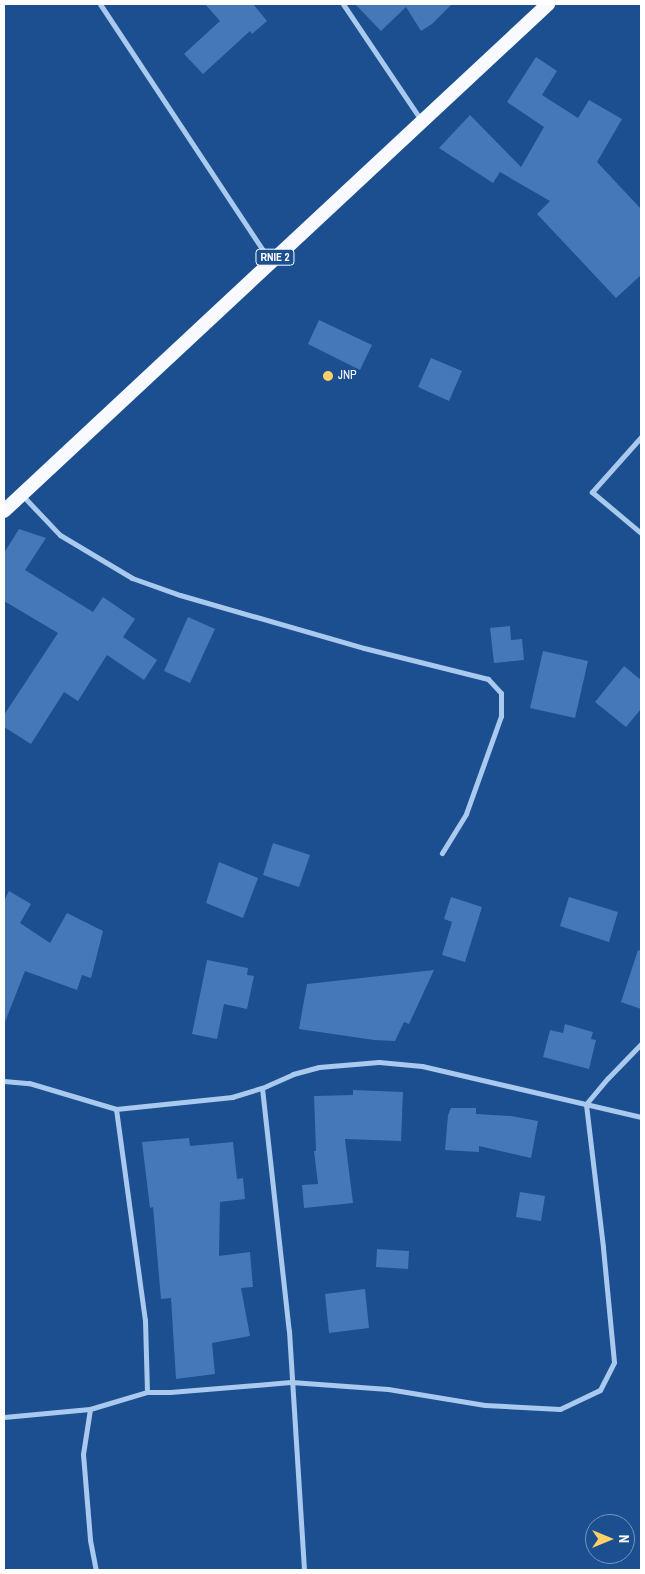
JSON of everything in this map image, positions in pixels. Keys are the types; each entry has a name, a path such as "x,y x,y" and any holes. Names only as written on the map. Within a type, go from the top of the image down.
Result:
{"highway":[{"name":"RNIE 2","path":"4,511 548,4"}],"street":[{"path":"100,4 270,262"},
{"path":"343,4 422,120"},
{"path":"641,437 592,492 641,533"},
{"path":"22,495 60,534 132,578 180,595 364,648 488,679 501,693 501,716 466,814 442,853"},
{"path":"4,1417 90,1409 147,1392 170,1392 291,1382 388,1389 485,1405 560,1409 600,1390 614,1362 586,1104 641,1044"},
{"path":"4,1081 29,1083 116,1109 232,1097 262,1088 293,1074 320,1067 379,1062 422,1066 641,1117"},
{"path":"262,1088 289,1331 304,1570"},
{"path":"116,1109 145,1320 147,1392"},
{"path":"90,1409 83,1454 90,1540 96,1570"}],"building":[{"path":"205,4 253,4 267,21 252,34 250,31 203,74 184,54 220,21"},
{"path":"355,4 452,4 432,24 421,31 406,7 381,31"},
{"path":"536,57 557,71 542,95 578,118 589,100 622,119 597,162 641,209 641,275 616,298 537,214 550,201 500,172 493,183 439,148 470,115 521,167 544,127 507,102"},
{"path":"319,320 372,345 360,370 308,344"},
{"path":"431,358 462,371 449,401 418,387"},
{"path":"19,529 46,538 25,570 93,612 103,597 135,619 123,637 157,660 144,680 107,655 78,701 64,692 31,744 4,727 4,715 58,633 4,601 4,553"},
{"path":"188,617 215,629 190,683 164,671"},
{"path":"510,626 511,640 522,639 524,660 494,663 490,628"},
{"path":"543,651 588,661 575,718 530,708"},
{"path":"624,666 641,680 641,709 626,727 595,702"},
{"path":"273,843 310,855 299,887 263,875"},
{"path":"219,862 258,878 243,918 206,903"},
{"path":"9,891 31,904 20,923 50,943 67,913 103,931 91,978 82,975 77,990 25,971 5,1022 4,901"},
{"path":"451,897 482,907 465,962 442,955 452,922 444,919"},
{"path":"569,897 618,912 609,942 560,926"},
{"path":"638,950 641,951 641,1009 621,1002"},
{"path":"207,960 248,968 247,975 254,976 247,1009 224,1004 217,1039 192,1034"},
{"path":"434,970 409,1024 404,1022 395,1041 374,1040 299,1029 307,984"},
{"path":"565,1024 593,1032 591,1039 596,1040 589,1069 543,1057 550,1030 563,1033"},
{"path":"353,1090 403,1092 401,1141 345,1139 353,1203 304,1208 302,1185 318,1184 314,1151 316,1151 314,1096 353,1095"},
{"path":"451,1108 476,1108 476,1114 511,1116 538,1121 531,1158 479,1146 479,1152 445,1150 448,1115"},
{"path":"189,1138 190,1146 233,1142 237,1179 243,1178 245,1199 220,1202 219,1256 250,1252 253,1287 241,1288 250,1336 212,1343 215,1374 176,1379 171,1298 161,1299 153,1207 150,1208 142,1142"},
{"path":"520,1192 545,1196 541,1221 516,1217"},
{"path":"377,1249 409,1251 408,1269 376,1267"},
{"path":"365,1289 369,1328 329,1333 325,1294"}],"place":[{"name":"JNP","path":"328,376"}]}
